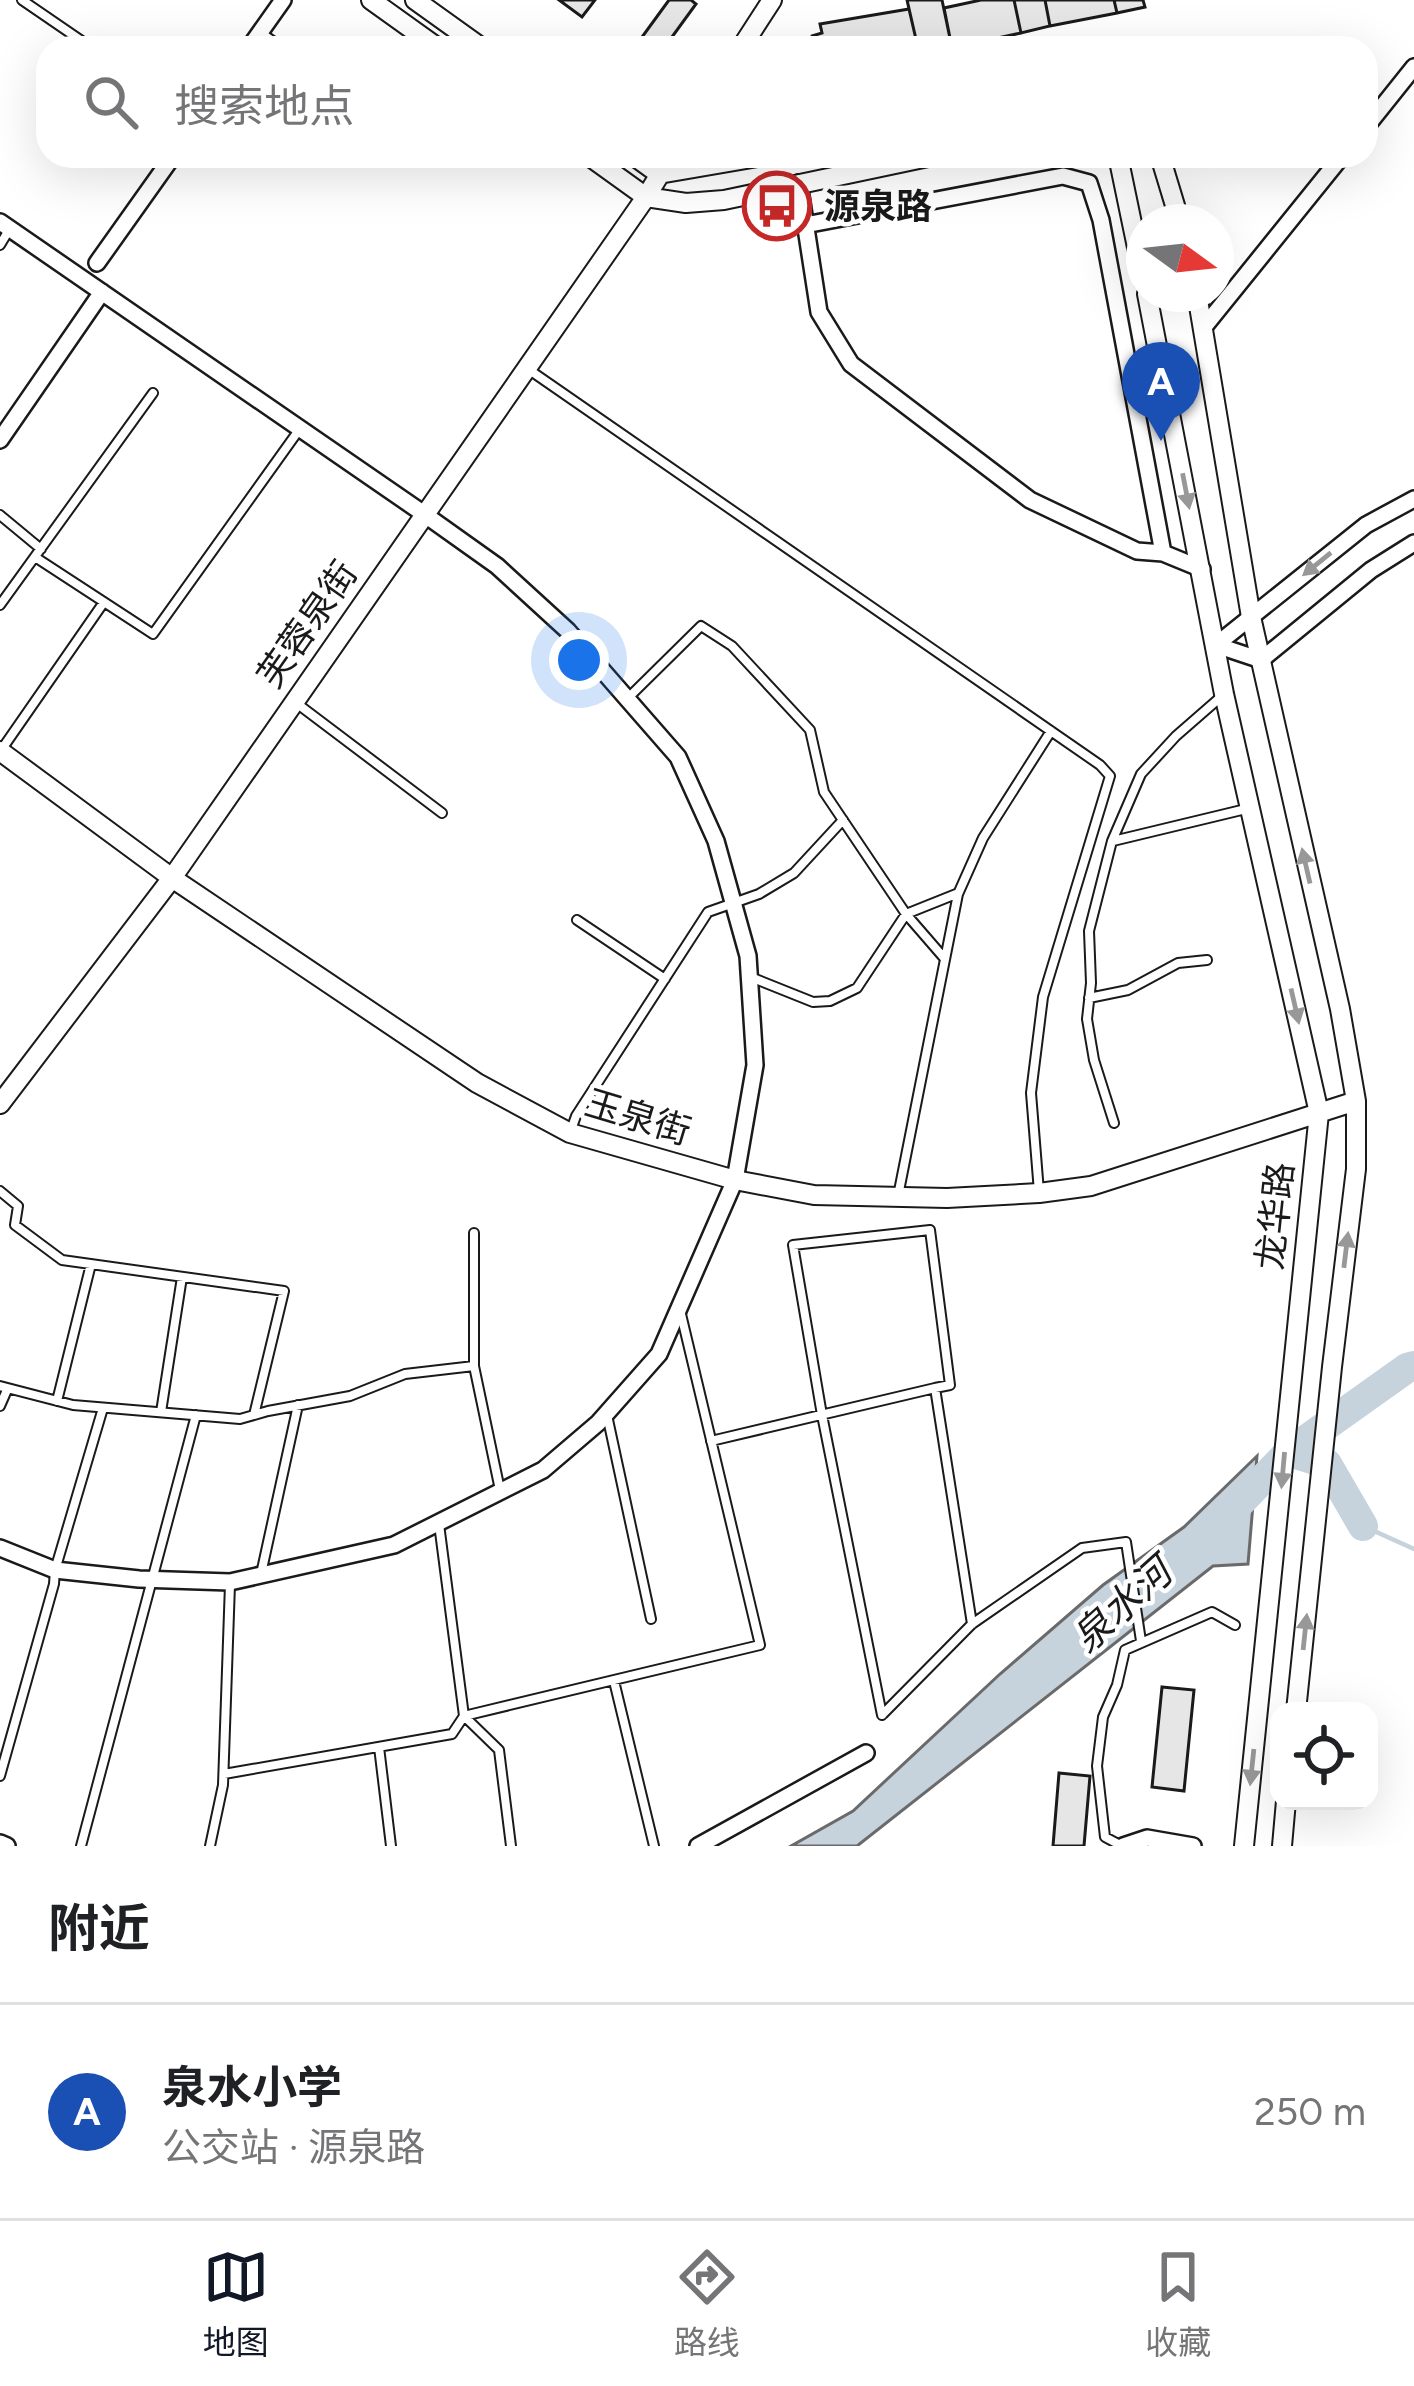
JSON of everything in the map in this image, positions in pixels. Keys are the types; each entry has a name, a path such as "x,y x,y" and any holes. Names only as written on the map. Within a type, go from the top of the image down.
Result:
{"street":[{"path":"257,36 283,0"},
{"path":"371,0 421,36"},
{"path":"415,0 465,36"},
{"path":"749,36 772,0"},
{"path":"1378,112 1414,67"},
{"path":"97,263 164,168"},
{"path":"606,168 646,197 686,203 873,168"},
{"path":"651,168 659,174 694,168"},
{"name":"芙蓉泉街","path":"0,1104 172,878 663,168"},
{"path":"1120,168 1128,204"},
{"path":"1164,168 1175,204"},
{"path":"1204,327 1332,168"},
{"path":"806,225 1063,176 1089,183 1101,220 1163,553"},
{"path":"799,183 819,311 851,364 1030,500 1137,551 1163,553 1202,569"},
{"path":"0,1548 55,1570 230,1582 394,1545 543,1470 607,1413 659,1354 735,1180 755,1065 748,956 716,841 678,758 568,631 497,566 5,226"},
{"path":"0,440 102,292"},
{"path":"1151,312 1216,645"},
{"path":"1201,312 1251,617"},
{"path":"1216,645 1366,525 1414,499"},
{"path":"1216,645 1261,660 1371,570 1414,543"},
{"name":"龙华路","path":"1251,617 1340,1009 1355,1101 1356,1169 1297,1702"},
{"name":"龙华路","path":"1216,645 1319,1113 1244,1846"},
{"name":"玉泉街","path":"0,752 172,878 477,1083 571,1133 735,1180 814,1195 947,1198 1039,1193 1091,1186 1355,1101"},
{"path":"698,1846 866,1753"},
{"path":"1282,1846 1285,1810"},
{"path":"1123,1846 1148,1838 1193,1846"}],"lane":[{"path":"22,0 74,36"},
{"path":"260,32 266,36"},
{"path":"0,245 5,226"},
{"path":"526,368 1110,776 1043,998 1031,1093 1039,1193"},
{"path":"0,605 153,392"},
{"path":"0,515 38,553 153,634 300,428"},
{"path":"0,752 104,602"},
{"path":"627,699 701,626 732,646 810,730 824,792 906,914 945,959"},
{"path":"1114,1124 1094,1060 1088,1019 1089,931 1112,841 1141,774 1175,736 1225,694"},
{"path":"294,701 442,813"},
{"path":"898,1196 958,894 983,838 1051,731"},
{"path":"1112,841 1250,808"},
{"path":"571,1133 576,1116 708,912 759,894 794,873 843,820"},
{"path":"749,976 813,1002 830,1001 856,988 906,914 958,894"},
{"path":"577,920 665,979"},
{"path":"1090,998 1128,990 1178,963 1208,959"},
{"path":"0,1191 18,1206 15,1225 62,1260 284,1291 254,1414"},
{"path":"711,1441 822,1415 935,1388 950,1385 930,1230 793,1245 822,1415 882,1715 972,1624 1082,1548 1126,1542 1141,1641"},
{"path":"474,1233 474,1366 500,1491"},
{"path":"57,1401 91,1264"},
{"path":"161,1412 182,1277"},
{"path":"224,1774 452,1734 464,1716 760,1646 680,1309"},
{"path":"0,1406 3,1388 103,1408 240,1419 350,1396 405,1374 474,1366"},
{"path":"935,1388 972,1624"},
{"path":"260,1576 298,1406"},
{"path":"0,1776 103,1408"},
{"path":"607,1413 651,1619"},
{"path":"81,1846 196,1415"},
{"path":"439,1523 464,1716 500,1750 511,1846"},
{"path":"210,1846 224,1774 230,1582"},
{"path":"1123,1846 1105,1837 1097,1766 1102,1717 1118,1685 1125,1650 1212,1612 1235,1625"},
{"path":"614,1681 654,1846"},
{"path":"379,1747 391,1846"}],"water":[{"name":"泉水河","path":"1257,1456 1248,1564 1213,1566 857,1846 791,1846 853,1811 1000,1674 1103,1585 1184,1527"}],"building":[{"path":"559,0 595,0 582,17"},
{"path":"669,0 696,4 673,36 643,36"},
{"path":"907,0 942,0 950,36 915,36"},
{"path":"981,0 1014,0 1021,33 950,36 944,8"},
{"path":"1014,0 1045,0 1050,26 1021,33"},
{"path":"1045,0 1114,0 1117,13 1050,26"},
{"path":"1114,0 1143,0 1145,7 1117,13"},
{"path":"909,9 915,36 812,36 822,33 820,24"},
{"path":"1162,1687 1194,1690 1184,1791 1152,1787"},
{"path":"1059,1773 1090,1776 1084,1846 1053,1846"}],"waterway":[{"name":"泉水河","path":"1228,1515 1289,1452 1414,1366"},
{"path":"1293,1453 1327,1464 1363,1526"},
{"path":"1363,1526 1414,1549"}],"place":[{"name":"源泉路","path":"777,206"},
{"name":"泉水小学","path":"1161,441"}]}
